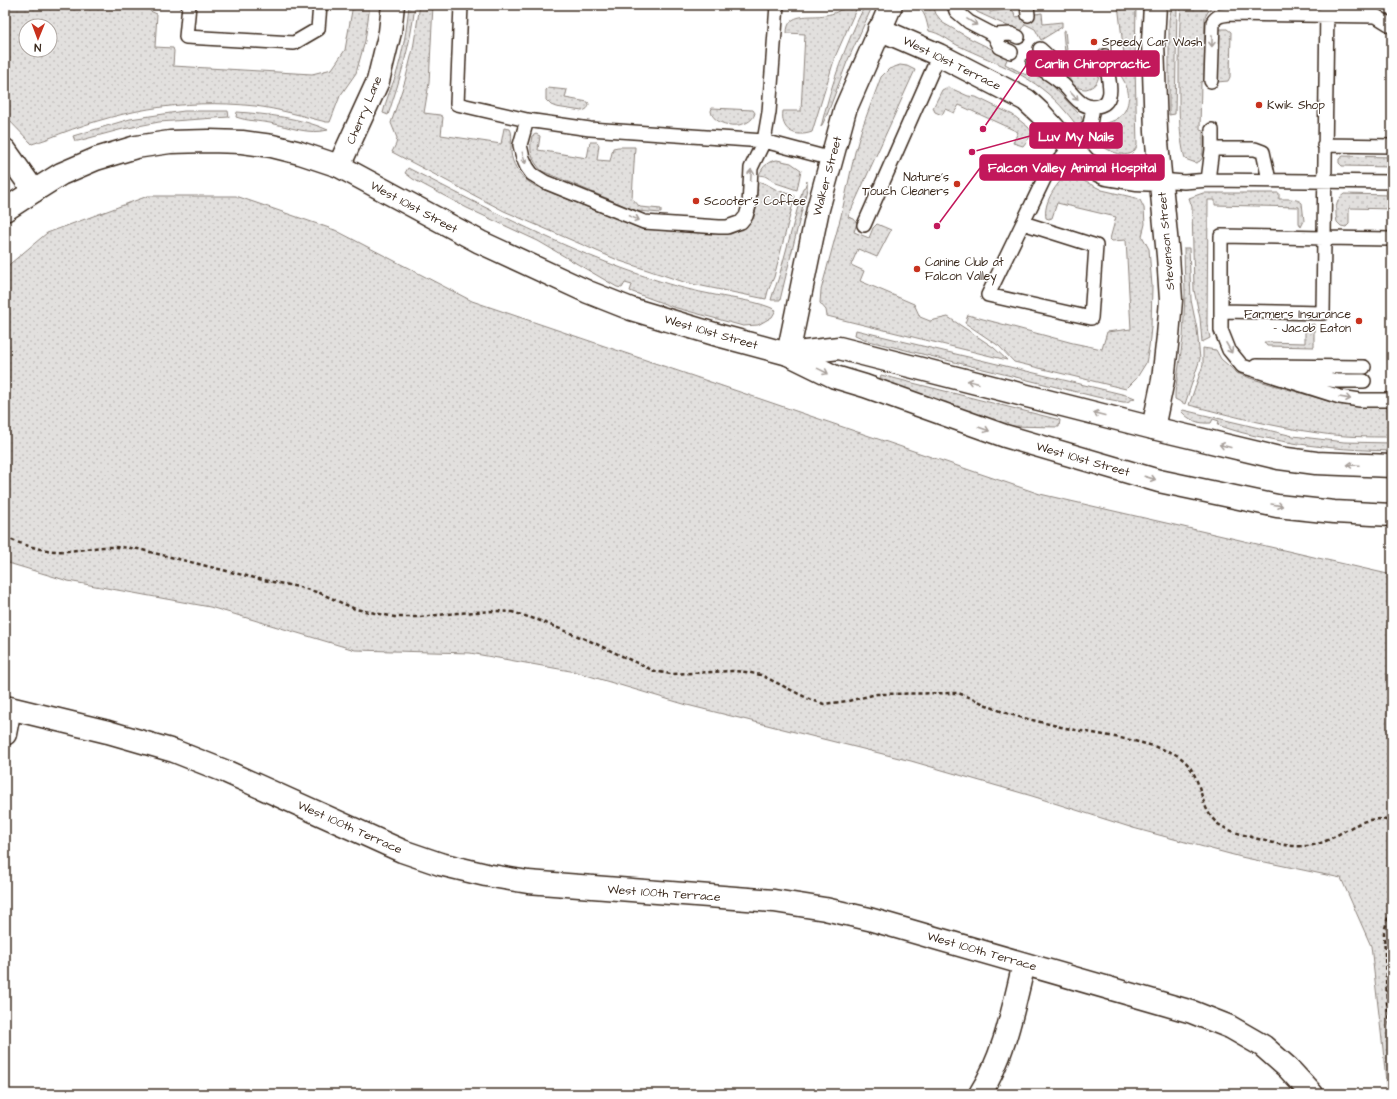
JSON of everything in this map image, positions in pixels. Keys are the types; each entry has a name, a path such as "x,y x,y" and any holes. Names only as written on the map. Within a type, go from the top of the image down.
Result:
{"street":[{"name":"Cherry Lane","path":"339,166 378,81 390,32 394,5"},
{"name":"Walker Street","path":"788,354 818,209 845,110 879,29 891,5"},
{"name":"Stevenson Street","path":"1153,428 1162,380 1171,300 1156,132 1153,41 1155,5"},
{"name":"West 101st Terrace","path":"879,29 939,55 1026,100 1042,114 1086,164 1106,174 1136,179 1160,180"},
{"name":"West 101st Street","path":"5,210 61,174 96,158 136,147 170,142 242,142 272,146 300,153 339,166 480,242 588,292 631,309 788,354 835,377 865,386 1005,436 1159,481 1278,506 1334,512 1392,515"},
{"path":"5,150 34,191"},
{"name":"West 101st Street","path":"788,354 839,348 1153,428 1279,458 1316,464 1392,466"},
{"path":"5,734 8,707"},
{"name":"West 100th Terrace","path":"8,707 108,732 174,751 227,772 402,851 455,868 528,882 774,901 825,909 869,919 1192,1012 1230,1027 1263,1046 1288,1068 1312,1094"},
{"path":"980,1094 999,1056 1010,1023 1024,964"}],"lane":[{"path":"189,5 186,37 294,43 318,29 320,5"},
{"path":"461,5 457,104 527,120 590,128 764,141 832,159"},
{"path":"527,120 520,145 526,167 532,174 544,182 644,222 727,227 741,222 746,216 749,206 751,168 764,141 769,112 777,5"},
{"path":"954,5 956,11 969,22 994,35 1011,34 1018,38"},
{"path":"1221,311 1323,313 1324,145 1327,10"},
{"path":"1211,82 1213,22 1219,15 1327,10 1376,16 1392,26"},
{"path":"994,35 1000,47 1011,52"},
{"path":"1040,49 1049,56 1056,66 1060,82"},
{"path":"864,225 939,55"},
{"path":"1033,64 1060,82 1078,101 1088,107 1093,107 1105,104 1109,97 1110,89 1105,56"},
{"path":"1023,223 1096,246 1091,318 988,295 1045,177 1090,124 1093,107"},
{"path":"1208,180 1212,149 1212,130"},
{"path":"1324,145 1392,146"},
{"path":"1212,149 1255,149 1263,152 1269,180"},
{"path":"1160,180 1184,182 1208,180 1392,182"},
{"path":"1392,239 1221,236 1221,330 1229,350 1242,366 1340,397 1360,400 1392,400"},
{"path":"1242,366 1364,367"},
{"path":"1242,366 1337,381 1364,381"}],"path":[{"path":"5,537 40,549 56,551 76,551 104,547 138,549 263,580 299,586 320,593 355,609 395,617 512,612 538,620 590,641 654,671 671,674 732,671 746,672 761,676 811,700 824,704 848,701 877,694 958,693 1002,712 1064,727 1113,736 1146,744 1173,753 1184,760 1191,768 1196,777 1205,804 1216,822 1225,828 1248,836 1282,844 1299,846 1312,845 1325,842 1356,824 1371,820 1392,822"},
{"path":"1392,912 1388,916 1384,932 1387,1002 1392,1037"}],"shaded area":[{"path":"5,5 149,5 150,11 157,14 155,47 173,48 173,66 312,74 332,69 345,50 353,5 370,5 365,41 356,73 340,96 330,122 264,107 228,104 201,104 149,109 123,114 72,129 32,144 5,116"},
{"path":"409,5 415,5 411,33 401,74 388,115 383,113 401,58"},
{"path":"420,5 433,5 429,83 424,113 440,115 443,117 441,135 501,144 504,128 510,129 512,135 511,153 514,165 525,179 535,186 640,228 731,234 746,227 754,217 758,181 777,190 795,196 774,277 766,299 687,283 620,261 504,211 392,152 397,138 391,123 405,81 413,49"},
{"path":"847,5 858,5 835,57 812,132 800,134 790,131 784,124 783,111 801,111 805,34 787,33 788,26 795,18 831,14 839,11"},
{"path":"865,5 873,5 847,62 821,127 829,95 840,64"},
{"path":"915,5 933,5 936,14 943,23 1008,57 1005,64 1026,75 1029,69 1048,81 1081,116 1083,123 1077,127 1054,99 1042,89 1016,72 929,31 923,13"},
{"path":"972,5 989,5 990,12 1010,9 1014,12 1015,17 1042,13 1043,24 1062,22 1062,27 1041,40 1035,29 1025,24 1021,32 977,12"},
{"path":"1118,5 1136,5 1135,60 1125,62"},
{"path":"1181,5 1212,5 1205,17 1204,81 1201,82 1200,129 1203,130 1203,157 1196,163 1185,159 1180,133 1179,36"},
{"path":"1172,6 1177,6 1175,114 1169,115 1169,20"},
{"path":"1221,29 1227,29 1231,32 1230,77 1228,81 1217,82 1219,31"},
{"path":"1065,30 1068,61 1097,57 1099,76 1095,84 1091,87 1083,89 1074,85 1057,55 1065,53 1063,31"},
{"path":"900,65 907,66 915,70 848,217 854,219 857,223 854,232 869,238 873,228 877,224 891,230 877,257 858,249 851,265 864,271 860,281 914,304 920,317 930,321 948,317 993,347 1007,360 827,316 826,310 820,303 821,290 841,216 855,152 862,128 881,77 889,69"},
{"path":"1135,66 1137,145 1134,151 1130,154 1118,154 1106,149 1097,142 1096,135 1091,133 1094,126 1115,120 1125,110 1128,101 1128,92 1117,69"},
{"path":"948,87 968,96 976,97 1013,115 1033,133 1023,146 1013,143 1018,132 959,105 954,113 945,109 942,115 935,112 933,108 942,90"},
{"path":"548,88 567,90 565,98 588,102 588,107 582,111 551,105 546,100 546,90"},
{"path":"712,108 753,110 755,113 752,119 747,123 732,125 725,124 713,117 711,111"},
{"path":"184,111 228,111 229,117 159,122 123,129 78,141 75,141 73,136 130,119"},
{"path":"237,112 272,115 307,122 328,130 314,132 244,119 236,117"},
{"path":"536,134 540,136 538,150 587,158 590,142 597,142 599,145 597,160 610,161 613,148 635,147 632,198 640,207 661,209 661,213 637,211 542,171 535,163 531,150 532,136"},
{"path":"1343,156 1392,157 1392,167 1342,166 1339,163 1339,159"},
{"path":"777,160 791,163 801,170 797,190 776,183 765,176 759,175 766,164"},
{"path":"408,168 528,228 590,256 621,268 661,282 754,302 776,310 772,317 758,325 743,326 673,307 630,291 632,285 625,283 622,288 617,287 538,241 467,208 413,179 405,173"},
{"path":"1068,174 1071,174 1072,177 1082,180 1102,190 1136,198 1140,200 1144,208 1145,224 1142,236 1149,249 1152,286 1151,327 1146,363 1136,379 1126,389 1014,362 999,346 965,323 968,315 1073,343 1102,349 1107,332 1131,329 1126,240 1112,241 1110,239 1116,217 1057,203 1052,218 1046,218 1046,206 1051,194 1063,178"},
{"path":"807,181 807,189 780,300 771,300 803,188 805,187"},
{"path":"1203,193 1279,193 1279,199 1300,201 1302,203 1304,221 1301,227 1299,223 1299,207 1215,205 1215,200 1208,200 1207,324 1210,338 1202,342 1200,318 1194,290 1192,207 1189,198"},
{"path":"1344,194 1392,195 1392,209 1349,208 1349,224 1346,227 1341,226 1337,222 1336,210 1337,203"},
{"path":"148,196 236,196 335,230 472,301 1040,494 1392,575 1392,1094 1387,1094 1371,946 1341,878 1241,857 1133,828 1032,796 911,761 687,705 576,672 470,653 355,650 210,607 68,581 5,562 5,268 47,233"},
{"path":"1184,248 1189,248 1191,300 1197,329 1200,359 1185,404 1175,399 1183,338 1185,294"},
{"path":"1314,324 1314,347 1267,346 1264,342 1305,343 1305,326"},
{"path":"856,330 1135,398 1127,402 1123,402 1097,397 869,341 855,335"},
{"path":"1203,348 1216,350 1221,359 1237,373 1253,379 1331,402 1343,404 1392,405 1392,437 1346,436 1302,431 1253,421 1189,405 1203,365"},
{"path":"881,375 1060,420 1059,427 1008,426 879,382"},
{"path":"1183,410 1293,436 1344,442 1392,443 1392,451 1329,448 1254,436 1218,425 1219,421 1213,419 1211,423 1194,421 1181,411"}],"place":[{"name":"Speedy Car Wash","path":"1094,42"},
{"name":"Kwik Shop","path":"1259,105"},
{"name":"Carlin Chiropractic","path":"983,129"},
{"name":"Luv My Nails","path":"972,152"},
{"name":"Nature's Touch Cleaners","path":"957,184"},
{"name":"Scooter's Coffee","path":"696,201"},
{"name":"Falcon Valley Animal Hospital","path":"937,226"},
{"name":"Canine Club at Falcon Valley","path":"917,269"},
{"name":"Farmers Insurance - Jacob Eaton","path":"1359,321"}]}
